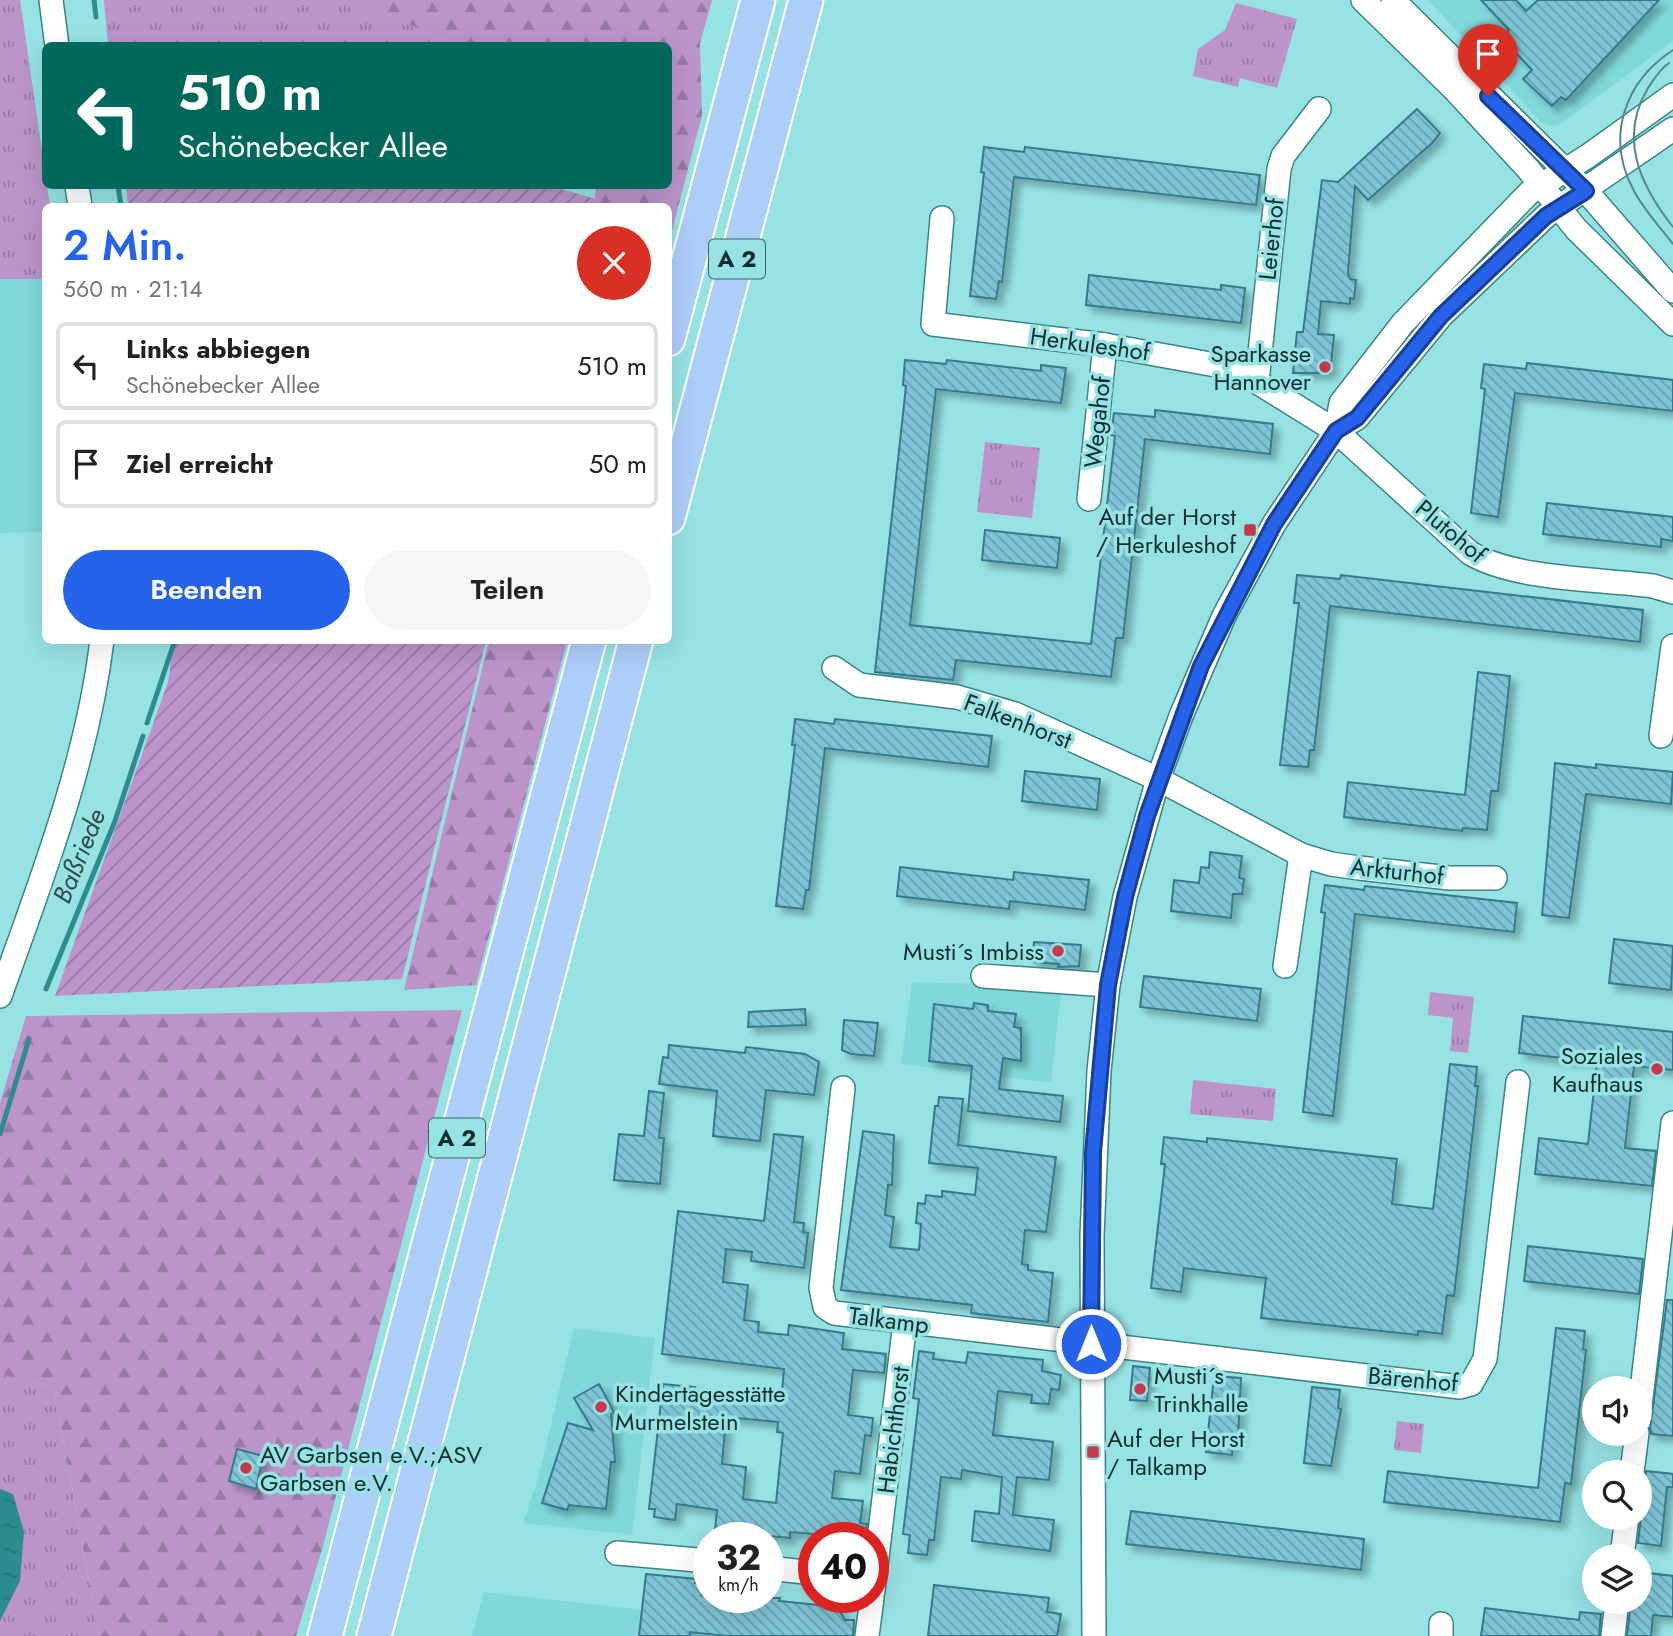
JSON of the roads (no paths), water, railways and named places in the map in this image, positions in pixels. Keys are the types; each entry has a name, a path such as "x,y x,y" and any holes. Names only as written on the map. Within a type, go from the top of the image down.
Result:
{"highway":[{"name":"A 2","path":"672,324 758,0"},
{"name":"A 2","path":"672,503 806,0"},
{"name":"A 2","path":"326,1636 588,644"},
{"name":"A 2","path":"373,1636 635,644"}],"street":[{"path":"51,0 56,42"},
{"path":"1363,0 1388,9 1565,171 1586,191 1673,291"},
{"path":"1388,9 1454,89 1586,239 1673,324"},
{"path":"1336,431 1340,403 1404,323 1529,193 1673,95"},
{"name":"Leierhof","path":"1257,382 1279,169 1283,156 1319,108"},
{"path":"1094,1636 1091,1344 1093,1152 1108,985 1125,897 1158,779 1186,704 1224,616 1274,524 1336,431 1357,418 1441,316 1546,216 1673,129"},
{"name":"Herkuleshof","path":"942,218 933,324 1105,345 1221,366 1257,382 1336,431"},
{"name":"Wegahof","path":"1089,499 1105,345"},
{"name":"Plutohof","path":"1336,431 1470,553 1484,561 1511,569 1653,586 1673,592"},
{"path":"0,996 68,799 95,687 101,644"},
{"path":"1661,736 1673,646"},
{"name":"Falkenhorst","path":"834,668 859,685 957,697 1014,714 1158,779"},
{"name":"Arkturhof","path":"1158,779 1301,855 1331,864 1443,877 1495,878"},
{"path":"1285,966 1301,855"},
{"path":"983,976 1108,985"},
{"name":"Bärenhof","path":"1091,1344 1306,1367 1433,1385 1460,1387 1471,1384 1485,1359 1518,1082"},
{"name":"Talkamp","path":"843,1088 821,1299 825,1307 834,1313 1091,1344"},
{"path":"1644,1376 1673,1123"},
{"name":"Habichthorst","path":"881,1522 905,1322"},
{"path":"617,1553 693,1559"},
{"name":"Habichthorst","path":"867,1636 870,1613"},
{"path":"1613,1636 1616,1614"}],"water":[{"path":"0,1489 13,1494 24,1532 20,1581 0,1621"}],"waterway":[{"name":"Baßriede","path":"94,0 96,17"},
{"name":"Baßriede","path":"118,189 121,203"},
{"name":"Baßriede","path":"147,723 174,644"},
{"name":"Baßriede","path":"46,989 115,821 143,736"},
{"name":"Baßriede","path":"0,1134 29,1039"}],"tram line":[{"path":"1673,50 1656,63 1631,95 1621,132 1625,171 1634,191 1673,244"},
{"path":"1669,63 1648,88 1639,107 1634,143 1643,178 1673,227"}],"place":[{"name":"Sparkasse Hannover","path":"1325,367"},
{"name":"Auf der Horst / Herkuleshof","path":"1250,530"},
{"name":"Musti´s Imbiss","path":"1058,951"},
{"name":"Soziales Kaufhaus","path":"1657,1069"},
{"name":"Musti´s Trinkhalle","path":"1140,1389"},
{"name":"Kindertagesstätte Murmelstein","path":"601,1407"},
{"name":"Auf der Horst / Talkamp","path":"1093,1452"},
{"name":"AV Garbsen e.V.;ASV Garbsen e.V.","path":"246,1468"}]}
